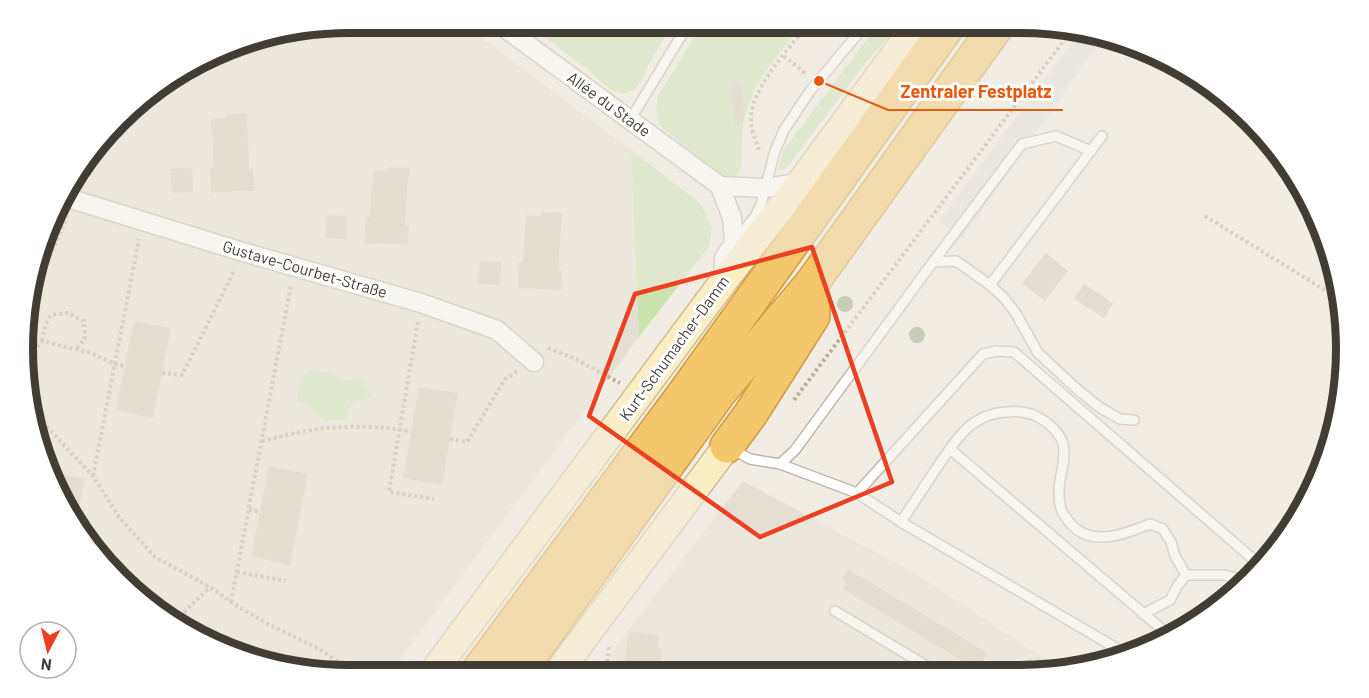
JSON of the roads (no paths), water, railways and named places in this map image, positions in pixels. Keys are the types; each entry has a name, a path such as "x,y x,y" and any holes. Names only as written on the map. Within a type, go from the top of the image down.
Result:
{"highway":[{"path":"483,665 686,391 943,33"},
{"path":"523,665 719,393 812,283 992,33"},
{"path":"727,446 750,415 813,316 812,283"}],"main road":[{"name":"Kurt-Schumacher-Damm","path":"438,665 911,33"},
{"path":"564,665 727,446"}],"street":[{"name":"Allée du Stade","path":"512,33 720,186"},
{"path":"723,282 724,258 734,243 732,218 720,186 766,188 801,182"},
{"name":"Gustave-Courbet-Straße","path":"71,198 243,252 421,303 497,330 537,354"}],"lane":[{"path":"630,120 683,33"},
{"path":"734,243 756,215 761,204 775,151 784,130 810,91 859,33"},
{"path":"780,464 795,450 1022,144 1056,136 1091,151"},
{"path":"990,285 1102,136"},
{"path":"933,262 956,261 990,285 1015,312 1038,352 1046,360 1099,407 1120,419 1134,420"},
{"path":"857,493 983,354 997,351 1014,352 1255,560"},
{"path":"901,522 964,429 981,418 998,412 1027,413 1041,419 1055,430 1063,444 1058,495 1062,513 1075,529 1093,537 1132,532 1150,524 1163,529 1186,575"},
{"path":"727,446 750,459 780,464 857,493 901,522 1118,649"},
{"path":"950,449 1163,630"},
{"path":"1186,575 1225,575 1237,578"},
{"path":"1143,614 1170,600 1186,575"},
{"path":"835,611 920,665"}],"place":[{"name":"Zentraler Festplatz","path":"819,81"}]}
